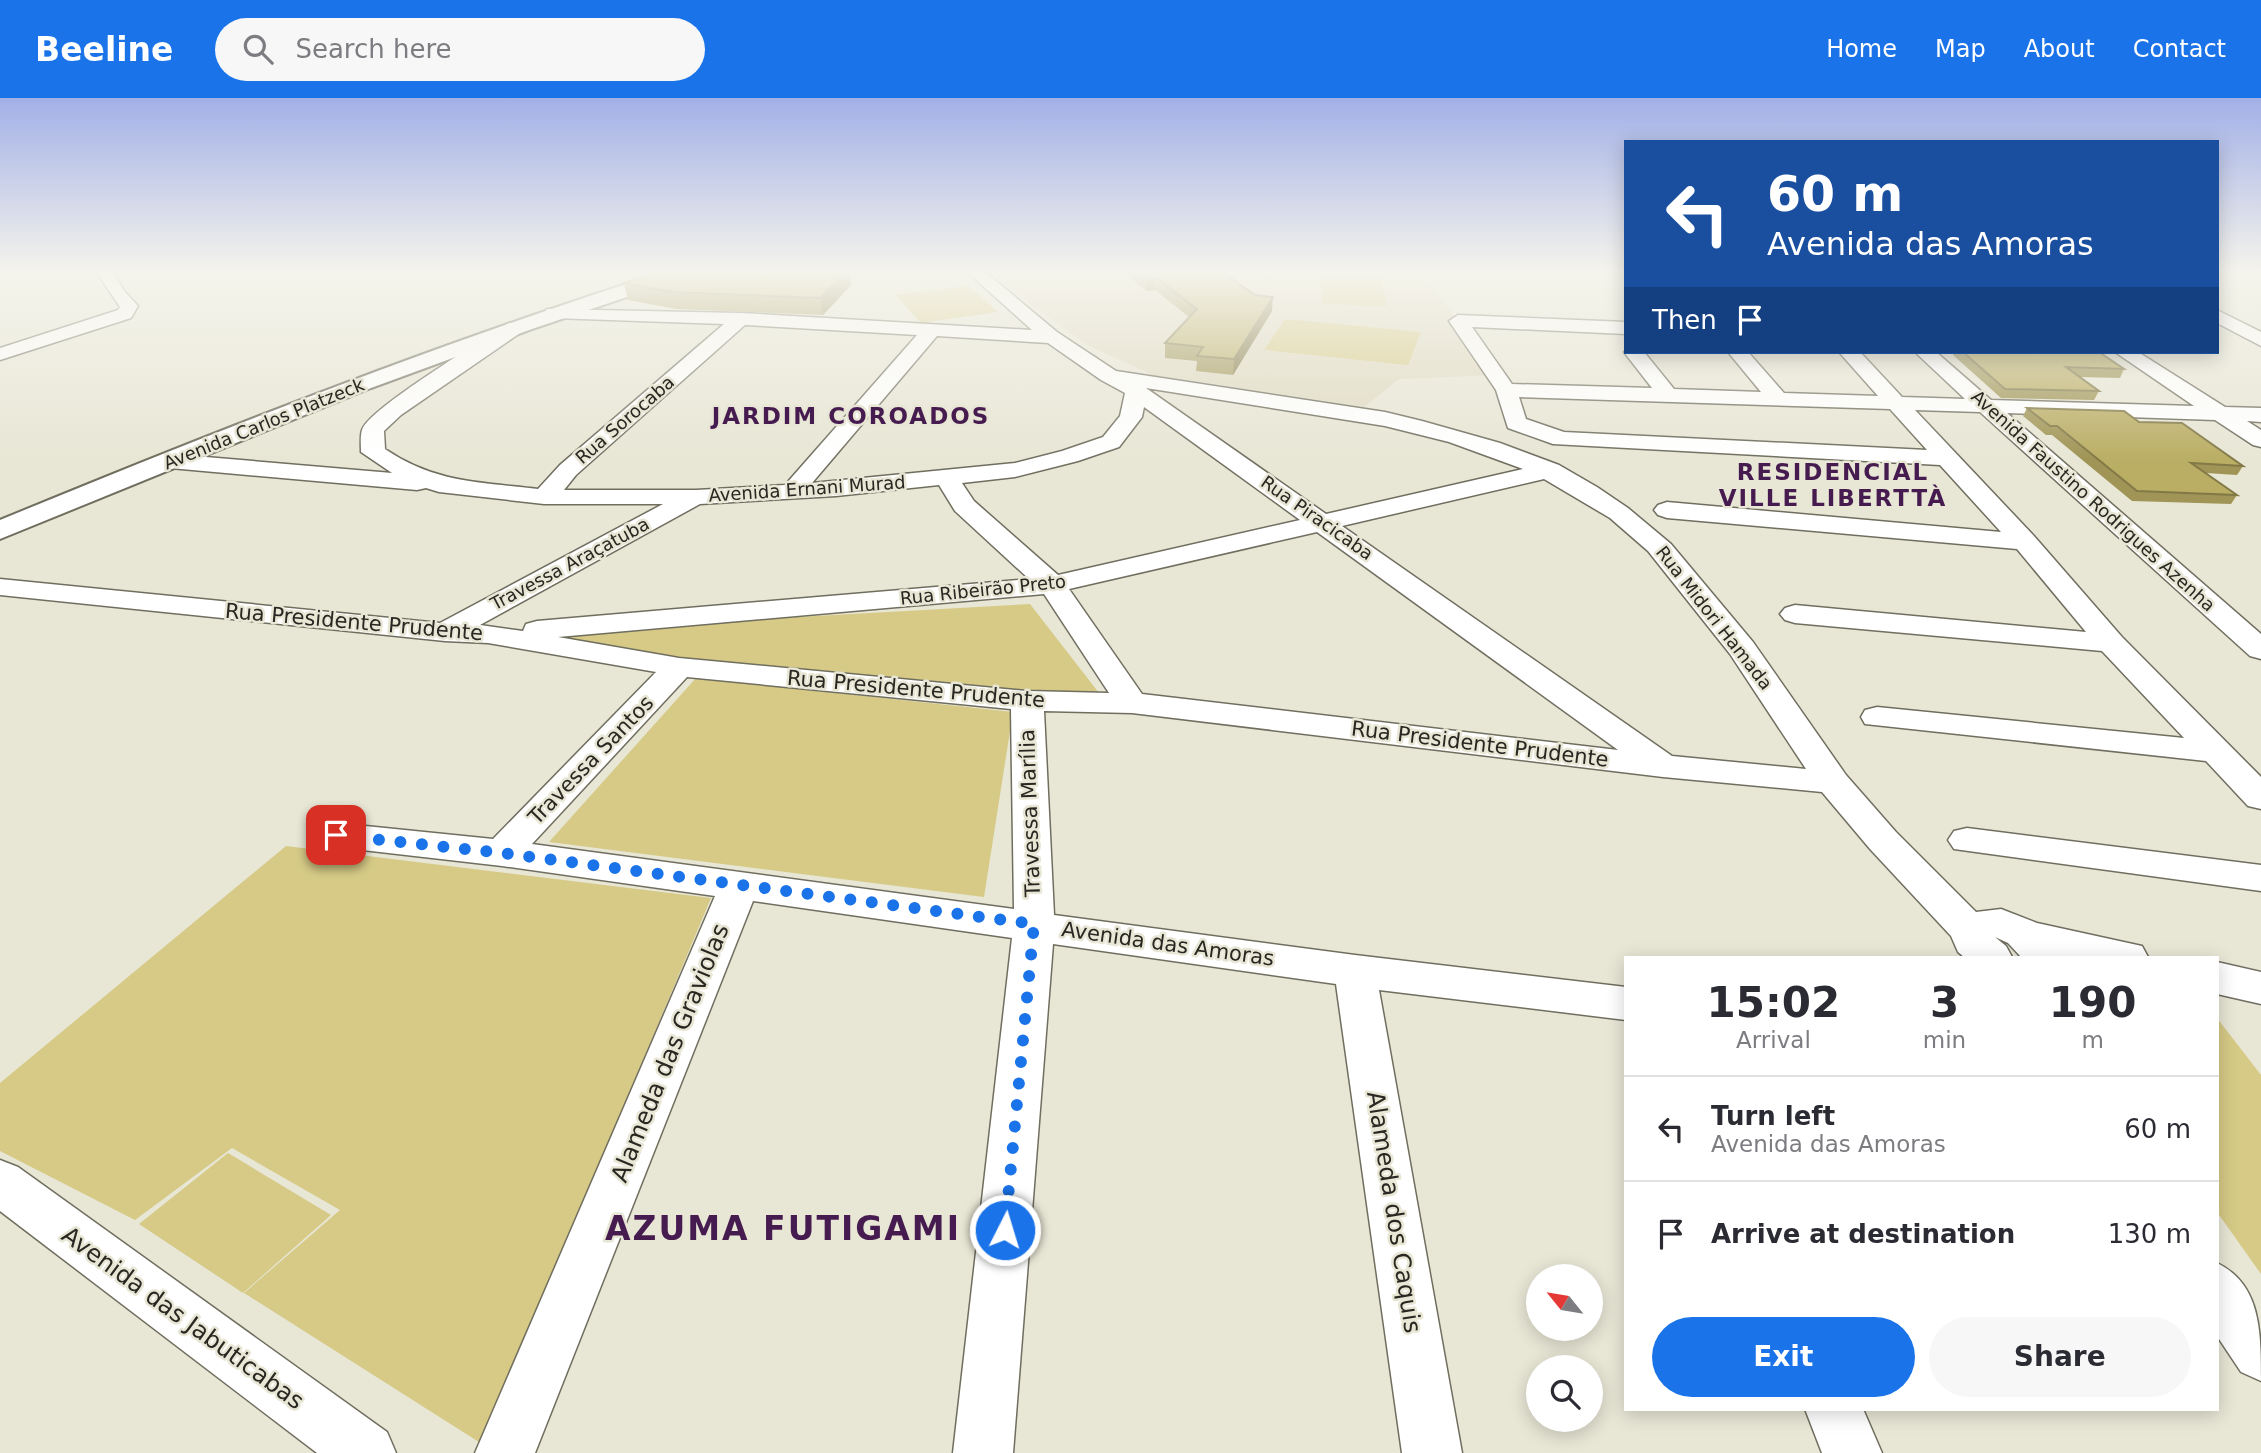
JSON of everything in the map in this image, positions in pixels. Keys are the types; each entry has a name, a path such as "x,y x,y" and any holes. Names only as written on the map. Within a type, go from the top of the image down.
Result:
{"main road":[{"name":"Avenida Carlos Platzeck","path":"0,530 254,425 499,333"}],"street":[{"path":"0,354 65,333"},
{"name":"Avenida Ernani Murad","path":"439,485 392,465 373,452 373,430 393,410 507,333"},
{"name":"Rua Sorocaba","path":"544,496 568,470 725,333"},
{"path":"793,490 929,333"},
{"path":"986,333 1048,337"},
{"name":"Rua Piracicaba","path":"1044,333 1108,376 1136,391 1663,766"},
{"path":"1467,333 1506,390 1516,423 1561,439 1948,458"},
{"path":"1636,354 1668,395"},
{"path":"1740,354 1778,399"},
{"path":"1851,354 1897,403 1931,426 1948,458 2025,542 2111,643 2261,798"},
{"name":"Avenida Faustino Rodrigues Azenha","path":"1928,354 2163,537 2261,621"},
{"name":"Avenida Faustino Rodrigues Azenha","path":"1948,354 2005,415 2133,536 2261,650"},
{"path":"2128,354 2261,440"},
{"name":"Rua Midori Hamada","path":"1108,376 1385,419 1488,445 1550,470 1612,508 1651,538 1749,658 1833,782 1883,841 1927,884 2012,943"},
{"path":"1506,390 1897,403 2005,415 2261,415"},
{"name":"Avenida Ernani Murad","path":"170,461 544,496 696,496 836,489 1015,471 1111,442 1131,417 1136,391"},
{"path":"1972,428 2005,415"},
{"name":"Rua Ribeirão Preto","path":"488,634 1052,585 1550,470"},
{"path":"946,477 964,506 1052,585 1132,703"},
{"name":"Travessa Araçatuba","path":"445,632 696,496"},
{"path":"1667,509 2025,542"},
{"path":"2133,536 2163,537"},
{"name":"Rua Presidente Prudente","path":"0,587 445,632 488,634 680,667 1027,701 1132,703 1663,766 1833,782"},
{"path":"1795,614 2111,643"},
{"name":"Travessa Santos","path":"502,853 680,667"},
{"name":"Travessa Marília","path":"984,1453 1034,924 1027,701"},
{"path":"1877,717 2218,752"},
{"name":"Avenida das Amoras","path":"336,835 502,853 1034,924 1355,971 1624,1004"},
{"path":"1967,840 2261,878"},
{"name":"Alameda das Graviolas","path":"505,1453 739,886"},
{"path":"2012,943 2114,954"},
{"name":"Alameda dos Caquis","path":"1355,971 1432,1453"},
{"path":"2219,978 2261,988"},
{"name":"Avenida das Jabuticabas","path":"0,1182 366,1453"},
{"path":"2219,1291 2261,1353"},
{"path":"1834,1411 1852,1453"}],"shaded area":[{"path":"1071,333 1467,333 1498,375 1399,379 1364,407 1153,375 1089,346"},
{"path":"1275,333 1421,333 1408,365 1264,350"},
{"path":"1030,604 1099,693 1023,691 690,659 515,633"},
{"path":"696,678 1013,712 984,897 549,842"},
{"path":"286,846 711,898 482,1444 244,1293 340,1210 232,1148 135,1220 0,1151 0,1083"},
{"path":"2219,1021 2261,1075 2261,1274 2219,1215"},
{"path":"228,1153 331,1215 243,1293 139,1224"}],"building":[{"path":"1174,333 1250,333 1234,359 1197,356 1203,347 1165,343"},
{"path":"1965,354 2102,354 2124,369 2066,367 2099,391 2005,389"},
{"path":"2027,408 2124,411 2139,422 2182,423 2243,466 2191,463 2237,495 2137,491 2057,426 2050,426"}],"district":[{"name":"JARDIM COROADOS","path":"851,416"},
{"name":"RESIDENCIAL VILLE LIBERTTÀ","path":"1833,485"},
{"name":"AZUMA FUTIGAMI","path":"783,1228"}],"route":[{"path":"336,835 502,853 1034,924 1005,1230"}]}
